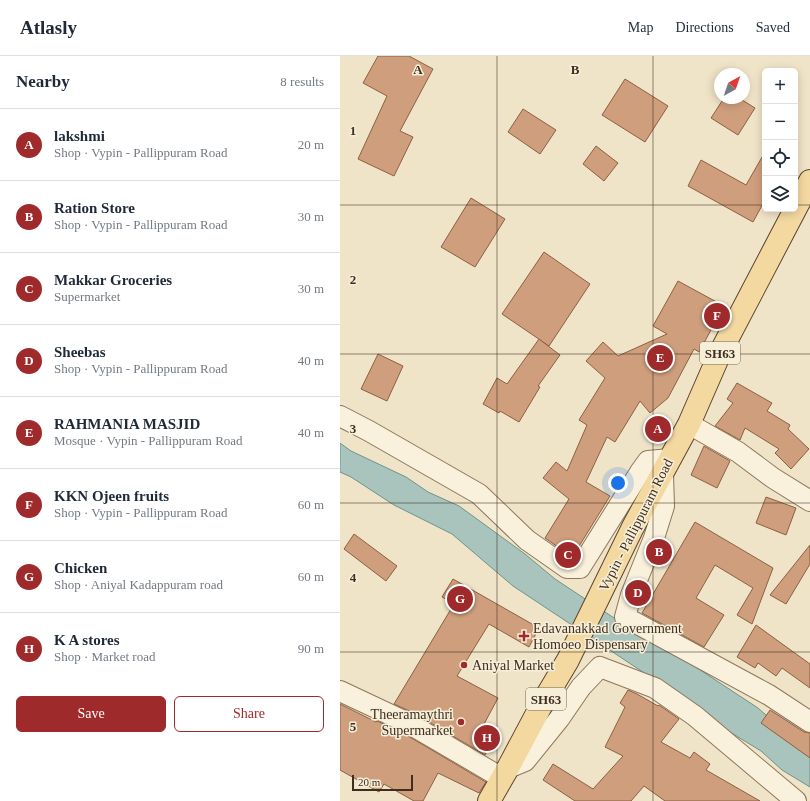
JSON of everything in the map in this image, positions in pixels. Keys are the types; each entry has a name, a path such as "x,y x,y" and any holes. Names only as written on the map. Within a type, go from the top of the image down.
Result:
{"main road":[{"name":"Vypin - Pallippuram Road","path":"489,801 568,660 633,527 689,424 720,353 809,185"}],"street":[{"path":"340,416 479,494 527,540 566,568 580,568 648,461 666,466 664,506 654,538 631,595 625,617 769,695 810,722"},
{"path":"689,424 738,452 773,478 810,501"},
{"path":"340,691 408,723 505,773 525,761 559,719 581,687 600,667 655,688 695,716 796,801"}],"water":[{"path":"340,443 351,451 406,477 428,492 459,506 525,554 555,579 611,616 682,658 758,708 793,739 810,748 810,787 782,770 761,751 702,715 670,690 513,586 452,534 394,505 351,477 340,472"}],"building":[{"path":"378,56 409,56 433,69 400,131 413,137 394,176 358,159 387,96 363,83"},
{"path":"625,79 668,106 645,142 602,115"},
{"path":"720,104 749,104 755,108 738,135 711,118"},
{"path":"523,109 556,130 540,154 508,132"},
{"path":"596,146 618,163 604,181 583,164"},
{"path":"762,157 762,206 753,222 688,186 701,160 746,185"},
{"path":"471,198 505,219 475,267 441,247"},
{"path":"544,252 590,284 549,346 502,314"},
{"path":"678,281 724,306 699,352 694,349 668,398 650,413 640,401 615,442 607,437 586,482 610,496 573,556 571,556 545,538 569,499 543,478 556,462 567,471 587,425 579,420 605,378 586,361 603,342 618,356 667,334 653,326"},
{"path":"539,339 560,355 538,386 540,387 519,422 500,411 499,413 483,404 497,378 507,384"},
{"path":"378,354 403,366 387,401 361,389"},
{"path":"737,383 772,403 767,411 790,425 788,429 809,449 791,469 775,453 779,449 745,428 740,440 715,426 733,403 727,399"},
{"path":"704,446 730,461 717,488 691,475"},
{"path":"766,497 796,508 786,535 756,523"},
{"path":"695,522 773,568 752,624 737,615 753,588 715,565 696,598 724,615 704,647 642,613"},
{"path":"354,534 397,566 386,581 344,549"},
{"path":"810,545 810,564 786,604 770,595"},
{"path":"453,579 539,628 529,647 489,624 457,676 498,698 483,726 496,732 485,755 414,713 394,704 454,604 442,597"},
{"path":"756,625 810,664 810,688 782,668 776,676 758,663 755,668 737,657"},
{"path":"628,690 658,706 659,705 679,719 661,742 690,758 694,752 710,764 706,770 760,801 665,801 644,786 631,801 575,801 543,780 553,764 593,789 623,756 605,747 625,707 620,703"},
{"path":"340,704 376,722 377,721 403,733 486,782 479,793 438,773 423,801 414,801 384,784 379,792 340,770"},
{"path":"770,710 804,732 810,733 810,758 761,723"}],"place":[{"name":"KKN Ojeen fruits","path":"717,316"},
{"name":"RAHMANIA MASJID","path":"660,358"},
{"name":"lakshmi","path":"658,429"},
{"name":"Ration Store","path":"659,552"},
{"name":"Makkar Groceries","path":"568,555"},
{"name":"Sheebas","path":"638,593"},
{"name":"Chicken","path":"460,599"},
{"name":"Edavanakkad Government Homoeo Dispensary","path":"524,636"},
{"name":"Aniyal Market","path":"464,665"},
{"name":"Theeramaythri Supermarket","path":"461,722"},
{"name":"K A stores","path":"487,738"}]}
